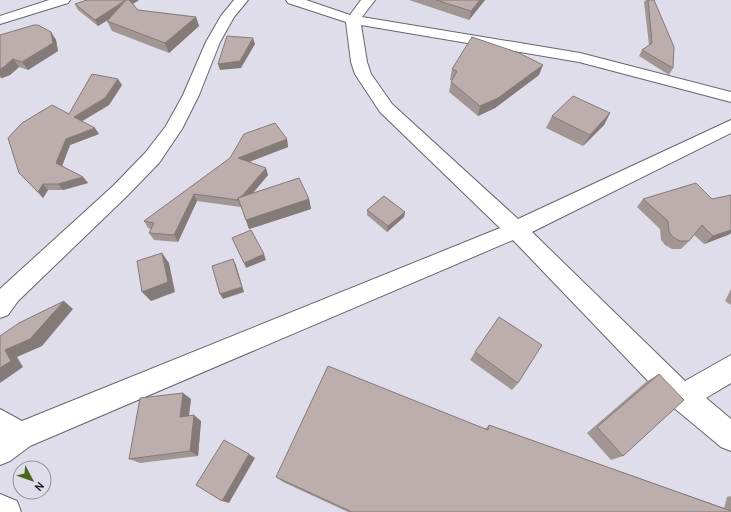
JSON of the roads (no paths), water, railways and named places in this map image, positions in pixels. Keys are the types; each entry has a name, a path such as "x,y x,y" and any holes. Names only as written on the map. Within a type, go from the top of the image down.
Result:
{"street":[{"path":"0,20 63,0"},
{"path":"0,307 26,278 120,191 152,158 173,129 191,95 213,42 228,16 241,0"},
{"path":"293,0 353,20 580,58 731,97"},
{"path":"368,0 353,20 359,62 363,74 386,108 516,230 683,397 731,437"},
{"path":"7,437 516,230 703,141 731,126"},
{"path":"683,397 731,368"},
{"path":"0,509 6,512"}]}
